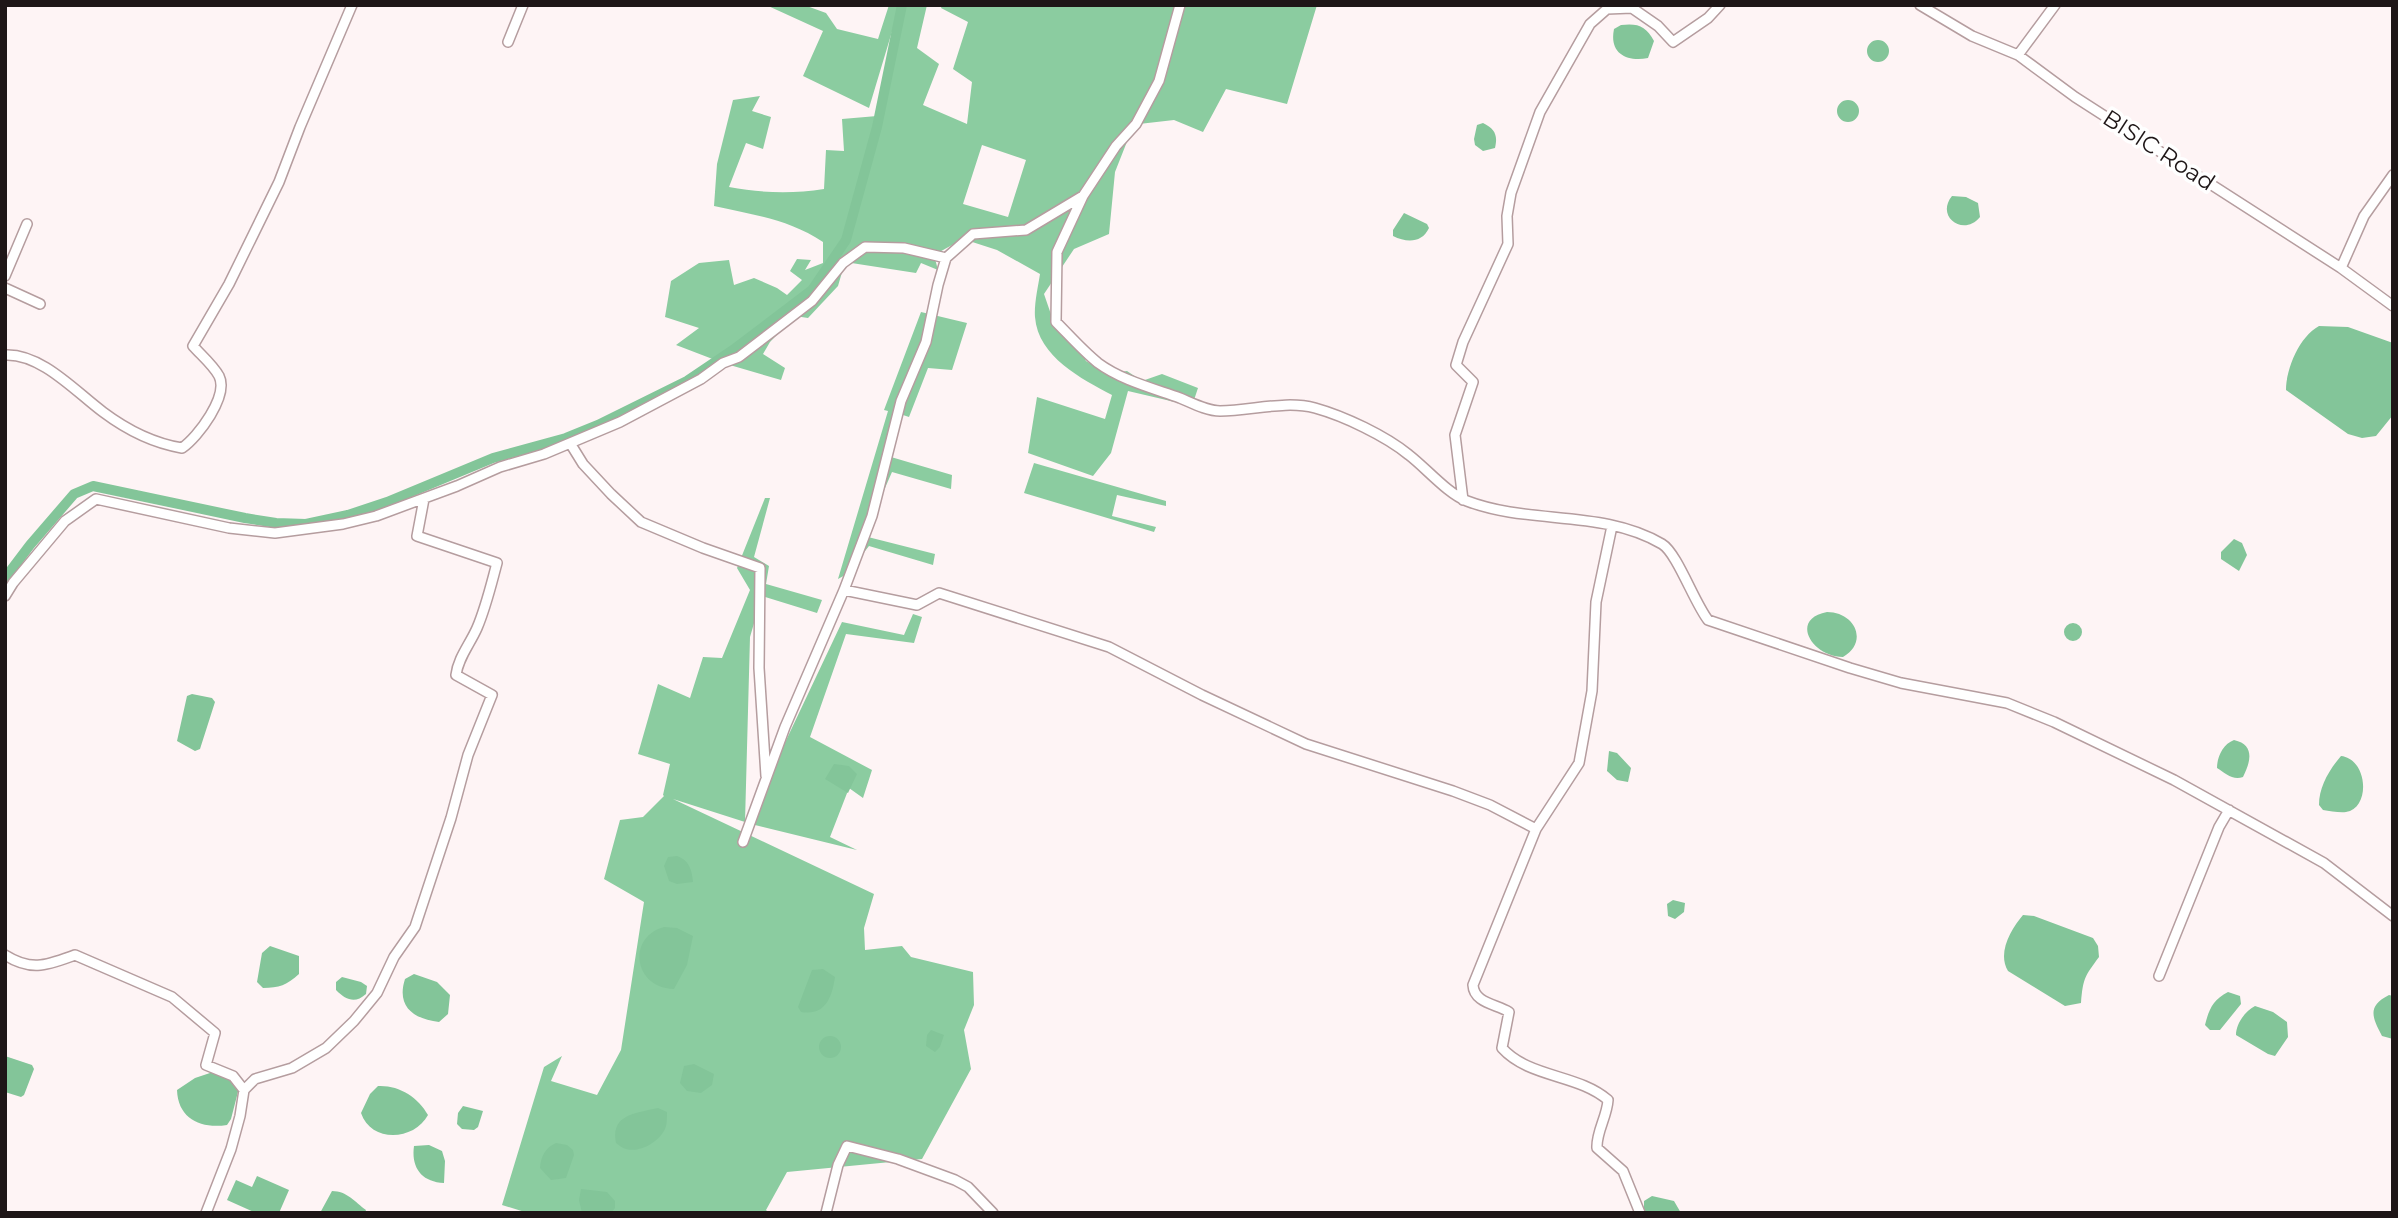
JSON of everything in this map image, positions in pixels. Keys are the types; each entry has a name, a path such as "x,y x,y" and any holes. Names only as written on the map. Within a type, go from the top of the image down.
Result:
{"street":[{"path":"5,355 16,354 59,375 103,412 145,438 182,448 191,442 206,425 220,390 220,378 193,346 229,284 279,182 352,5"},
{"path":"508,43 523,5"},
{"path":"1181,5 1159,81 1136,124 1116,146 1083,196 1057,252 1056,322 1098,363 1126,379 1215,411 1295,404 1315,408 1348,421 1406,452 1463,500 1490,509 1579,520 1646,536 1669,549 1700,610 1708,620 1901,683 2007,703 2116,752 2230,810 2324,863 2393,916"},
{"path":"1463,500 1455,435 1473,382 1456,365 1463,342 1508,244 1507,216 1511,193 1540,112 1590,24 1607,9 1632,8 1658,26 1673,42 1708,18 1720,5"},
{"name":"BISIC Road","path":"1920,5 1972,36 2018,55 2075,96 2342,268 2393,306"},
{"path":"2018,55 2055,5"},
{"path":"2342,268 2364,216 2393,175"},
{"path":"743,842 785,727 844,590 872,516 901,401 926,342 946,258 973,234 1026,230 1083,196"},
{"path":"5,276 27,224"},
{"path":"5,596 65,521 96,499 229,528 275,533 342,524 376,516 500,467 544,454 620,422 701,379 723,363 739,357 812,301 844,263 865,247 904,248 946,258"},
{"path":"5,288 40,304"},
{"path":"570,443 583,464 611,495 641,522 760,568 759,668 766,778"},
{"path":"206,1213 231,1149 244,1090 255,1079 292,1068 326,1048 354,1021 377,993 394,957 415,928 451,818 468,755 492,695 456,675 457,666 486,604 498,563 417,536 424,499"},
{"path":"1612,526 1596,602 1592,691 1579,763 1536,829 1473,985 1473,991 1480,1000 1496,1004 1509,1012 1502,1048 1512,1059 1567,1078 1600,1093 1608,1100 1607,1116 1596,1138 1597,1148 1623,1171 1640,1213"},
{"path":"844,590 917,605 939,593 1109,647 1306,744 1453,791 1490,805 1536,829"},
{"path":"2159,976 2219,827 2230,810"},
{"path":"5,956 22,965 47,965 75,955 172,997 215,1033 206,1065 233,1076 244,1090"},
{"path":"826,1213 838,1165 847,1146 898,1159 955,1180 968,1188 993,1213"}],"shaded area":[{"path":"766,5 804,5 826,13 837,29 878,39 889,5 900,5 869,108 803,76 823,31"},
{"path":"902,5 927,5 917,48 939,64 923,105 967,124 972,82 953,69 968,22 941,8 942,5 1180,5 1159,81 1132,129 1115,172 1109,234 1074,249 1044,294 1055,326 1075,339 1086,361 1108,374 1127,371 1142,381 1162,374 1198,388 1192,406 1128,391 1111,453 1093,476 1028,453 1037,397 1105,419 1112,395 1063,365 1044,344 1035,317 1040,274 997,250 963,239 934,255 938,270 921,263 916,273 845,262 838,286 808,318 795,316 770,342 763,354 785,368 781,380 723,363 676,345 699,328 665,317 671,281 699,263 729,260 734,285 754,278 787,295 802,280 790,271 797,259 811,260 805,270 823,263 823,242 810,234 770,219 714,206 717,164 733,100 760,96 752,111 771,117 763,149 746,143 729,187 753,191 824,189 826,150 844,151 842,119 877,116","holes":["982,145 1026,160 1008,217 963,204"]},
{"path":"1184,5 1317,5 1287,104 1226,89 1203,132 1174,120 1139,124"},
{"path":"1621,25 1637,25 1648,32 1654,41 1648,58 1633,59 1617,50 1613,37 1614,29"},
{"path":"1878,40 1886,43 1889,51 1886,59 1878,62 1870,59 1867,51 1870,43"},
{"path":"1848,100 1856,103 1859,111 1856,119 1848,122 1840,119 1837,111 1840,103"},
{"path":"1483,123 1493,130 1496,139 1495,148 1483,151 1475,145 1474,139 1477,125"},
{"path":"1952,196 1966,197 1978,203 1980,217 1974,223 1966,225 1954,222 1947,211"},
{"path":"1404,213 1427,224 1429,228 1422,237 1409,241 1393,236 1393,230"},
{"path":"921,312 967,323 952,370 928,368 909,417 903,415 891,457 952,475 951,489 892,472 864,536 935,554 933,565 869,546 847,574 838,579 888,411 884,410"},
{"path":"2319,326 2348,327 2393,343 2393,415 2376,436 2362,438 2348,434 2286,390 2288,372 2295,354 2306,337"},
{"path":"1034,463 1166,501 1166,506 1117,495 1112,516 1156,527 1154,532 1024,493"},
{"path":"765,498 770,498 754,557 769,566 766,584 822,600 817,613 762,596 750,637 745,822 673,799 874,894 864,928 865,950 902,946 911,957 973,972 974,1005 964,1030 971,1069 922,1159 787,1172 766,1210 769,1213 528,1213 502,1205 544,1067 562,1056 551,1081 597,1095 621,1050 644,902 604,879 620,820 643,817 664,796 670,764 638,754 658,684 690,698 703,657 722,658 750,590 737,568"},
{"path":"2234,539 2242,543 2247,555 2239,571 2221,559 2221,552"},
{"path":"1827,612 1845,617 1855,629 1855,644 1843,657 1822,651 1809,637 1809,622"},
{"path":"913,614 922,617 914,643 846,634 810,737 872,770 863,798 849,788 830,837 857,850 747,823 842,622 904,635"},
{"path":"2073,623 2079,626 2082,632 2079,638 2073,641 2067,638 2064,632 2067,626"},
{"path":"192,694 212,698 215,702 200,749 195,751 177,741 187,696"},
{"path":"2234,740 2246,746 2249,755 2246,772 2239,778 2229,776 2217,768 2221,751"},
{"path":"1609,751 1617,753 1631,768 1628,782 1617,780 1607,771"},
{"path":"2341,756 2357,765 2361,774 2363,793 2360,802 2354,809 2346,812 2323,810 2319,805 2319,798 2323,785"},
{"path":"834,764 849,766 857,774 848,793 825,779"},
{"path":"677,856 689,866 693,882 677,884 669,881 664,866 668,857"},
{"path":"1673,900 1685,903 1684,912 1675,919 1668,916 1667,904"},
{"path":"2023,915 2034,916 2093,938 2098,946 2099,957 2085,978 2081,1003 2065,1006 2008,971 2005,949 2010,934"},
{"path":"664,927 677,928 693,936 687,965 674,989 660,986 650,980 643,972 640,961 644,941 652,932"},
{"path":"270,946 299,956 299,974 282,985 263,988 257,982 262,953"},
{"path":"823,969 835,977 826,1004 816,1011 801,1012 798,1007 812,970"},
{"path":"414,974 437,982 450,995 448,1014 439,1022 422,1018 405,1004 405,979"},
{"path":"342,977 367,986 366,994 354,1000 343,996 336,990 336,982"},
{"path":"2228,992 2240,996 2241,1004 2220,1030 2210,1030 2205,1025 2210,1010 2219,998"},
{"path":"2389,995 2393,996 2393,1039 2382,1036 2374,1018 2377,1003"},
{"path":"2255,1006 2273,1012 2287,1022 2288,1037 2275,1056 2236,1035 2242,1018"},
{"path":"931,1030 944,1035 935,1052 926,1046 927,1035"},
{"path":"830,1036 838,1039 841,1047 838,1055 830,1058 822,1055 819,1047 822,1039"},
{"path":"5,1056 32,1065 34,1069 21,1097 5,1092"},
{"path":"694,1064 714,1074 712,1085 701,1093 687,1091 680,1083 684,1066"},
{"path":"213,1072 239,1088 227,1125 208,1125 193,1120 186,1115 178,1100 177,1090 195,1078"},
{"path":"378,1086 400,1090 419,1103 428,1115 422,1124 403,1134 383,1134 374,1130 366,1123 361,1113 370,1094"},
{"path":"463,1106 483,1111 478,1127 474,1130 462,1129 457,1124 458,1113"},
{"path":"658,1108 667,1112 667,1123 654,1142 631,1150 616,1143 615,1133 621,1120"},
{"path":"556,1143 567,1145 574,1155 566,1178 551,1180 540,1168 546,1150"},
{"path":"429,1145 442,1151 445,1161 444,1183 429,1180 416,1167 414,1146"},
{"path":"257,1176 289,1190 279,1213 256,1213 227,1200 236,1180 252,1187"},
{"path":"581,1189 607,1192 615,1201 615,1208 611,1213 582,1213 579,1200"},
{"path":"332,1191 351,1198 366,1210 365,1213 320,1213"},
{"path":"1652,1196 1674,1201 1681,1213 1644,1213 1644,1201"}],"waterway":[{"path":"5,578 74,494 93,486 245,518 306,524 348,515 387,502 493,458 566,438 687,381 812,290 846,240 877,127 902,5"}]}
